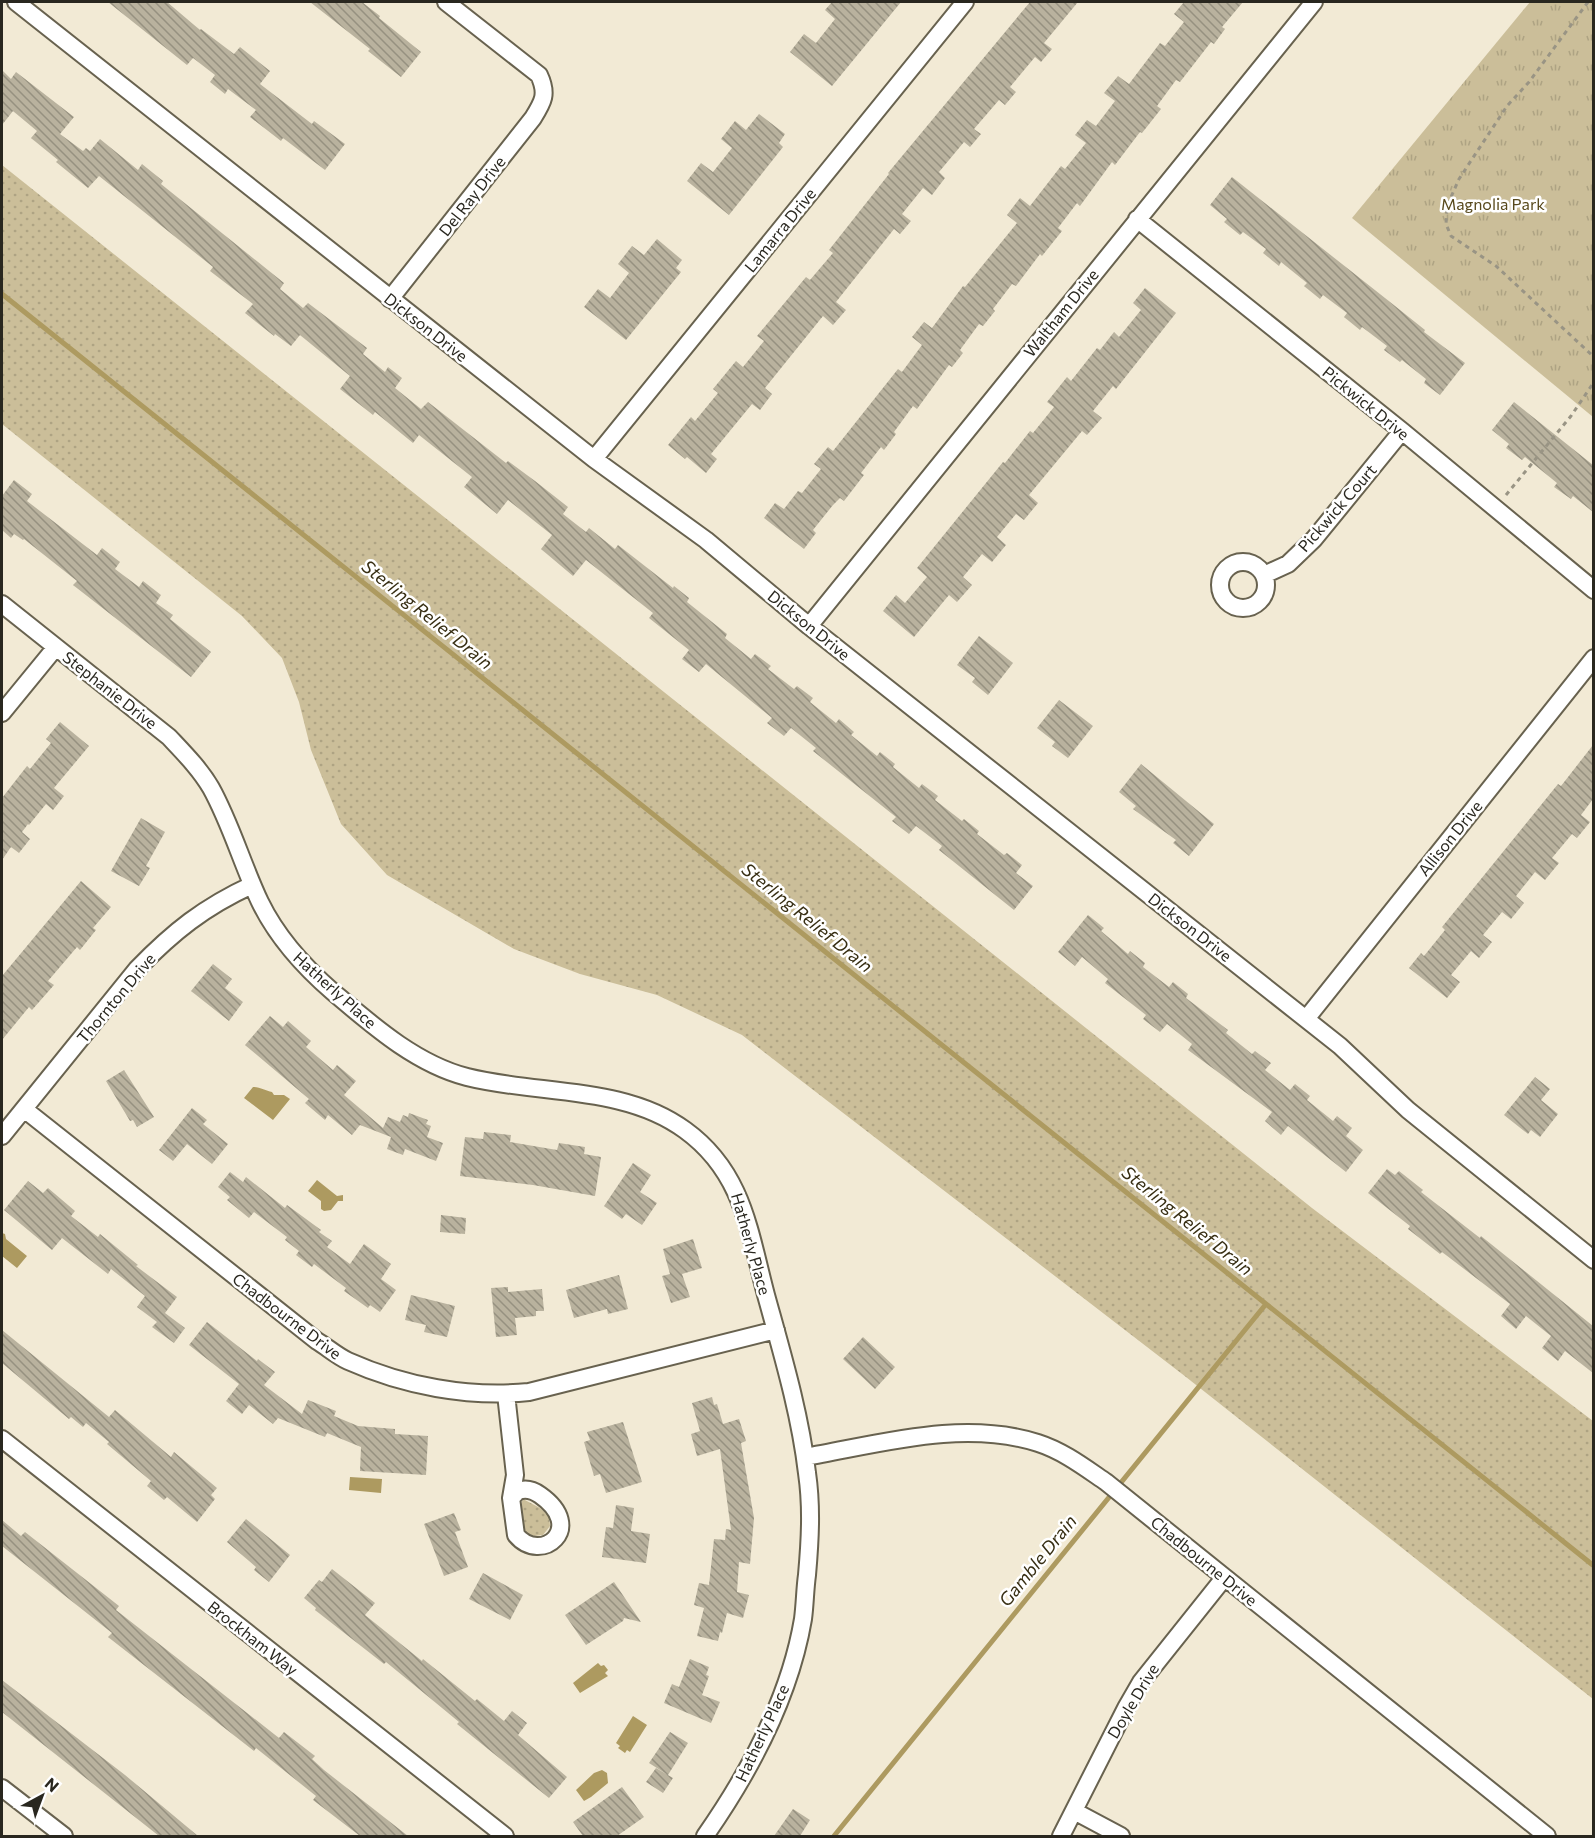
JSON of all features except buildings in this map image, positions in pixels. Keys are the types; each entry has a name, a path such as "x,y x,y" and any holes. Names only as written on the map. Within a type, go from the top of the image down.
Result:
{"street":[{"name":"Dickson Drive","path":"16,2 594,459 706,540 809,626 1306,1018 1340,1046 1408,1110 1593,1260"},
{"name":"Del Ray Drive","path":"390,299 533,118 541,105 545,87 539,75 446,2"},
{"name":"Lamarra Drive","path":"594,459 965,2"},
{"name":"Waltham Drive","path":"809,626 1314,2"},
{"name":"Pickwick Drive","path":"1137,219 1402,431 1593,590"},
{"name":"Pickwick Court","path":"1264,575 1288,564 1314,539 1402,431"},
{"name":"Stephanie Drive","path":"2,604 170,737 209,785"},
{"path":"2,713 56,646"},
{"name":"Allison Drive","path":"1306,1018 1593,658"},
{"name":"Hatherly Place","path":"209,785 233,834 252,885 273,926 307,969 386,1035 427,1061 466,1077 620,1101 642,1107 664,1117 702,1143 728,1175 742,1205 776,1330 805,1457 810,1540 802,1621 788,1678 753,1760 705,1836"},
{"name":"Thornton Drive","path":"2,1136 137,969 205,909 252,885"},
{"name":"Chadbourne Drive","path":"24,1109 289,1320 347,1360 391,1376 436,1389 506,1394 568,1383 776,1330"},
{"path":"506,1394 515,1475 511,1498 516,1535 528,1545 550,1543 561,1528 561,1521 555,1507 515,1475"},
{"name":"Chadbourne Drive","path":"805,1457 915,1438 968,1433 1010,1436 1038,1443 1078,1463 1106,1482 1547,1836"},
{"name":"Brockham Way","path":"2,1439 504,1836"},
{"path":"511,1498 522,1489 534,1491"},
{"name":"Doyle Drive","path":"1061,1836 1141,1682 1224,1578"},
{"path":"2,1788 64,1836"},
{"path":"1074,1811 1121,1836"}],"path":[{"path":"1588,2 1508,106 1459,179 1447,206 1446,224 1451,236 1480,253 1496,266 1593,357"},
{"path":"1495,508 1571,416 1593,382"}],"green space":[{"name":"Magnolia Park","path":"1530,2 1593,2 1593,417 1352,218"},
{"name":"Sterling Relief Drain","path":"2,165 1312,1208 1593,1421 1593,1699 1186,1377 742,1035 657,995 580,974 514,949 387,875 341,824 311,750 299,702 282,658 242,616 2,424"},
{"path":"523,1499 549,1516 550,1526 543,1535 534,1536 525,1532 521,1504"}],"shaded area":[{"path":"253,1087 272,1092 274,1095 284,1095 290,1099 273,1120 244,1098"},
{"path":"317,1180 337,1196 343,1195 343,1201 338,1201 331,1210 321,1209 321,1201 308,1191"},
{"path":"2,1233 27,1256 17,1268 2,1256"},
{"path":"350,1477 382,1479 381,1493 349,1490"},
{"path":"598,1663 601,1666 604,1665 608,1670 605,1673 608,1676 580,1693 573,1683"},
{"path":"633,1716 647,1725 630,1752 627,1750 625,1753 618,1748 620,1746 616,1743"},
{"path":"602,1770 607,1773 608,1783 584,1801 576,1790 594,1773"}],"waterway":[{"name":"Sterling Relief Drain","path":"2,294 1594,1566"},
{"name":"Gamble Drain","path":"834,1836 1266,1304"}]}
